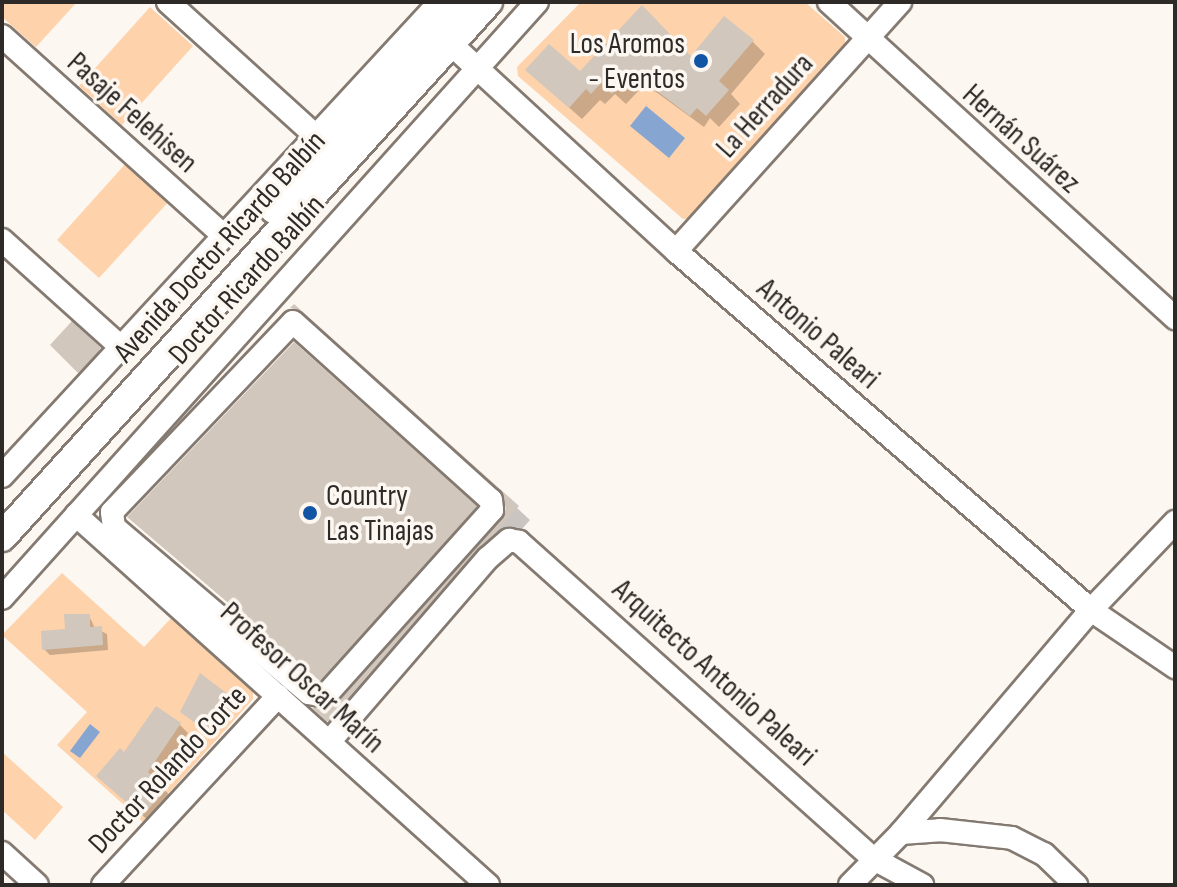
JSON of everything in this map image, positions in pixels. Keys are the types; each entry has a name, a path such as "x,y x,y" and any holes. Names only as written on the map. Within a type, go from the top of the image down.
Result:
{"main road":[{"name":"Avenida Doctor Ricardo Balbín","path":"2,510 461,2"},
{"name":"Avenida Doctor Ricardo Balbín","path":"442,25 488,2"},
{"name":"Avenida Doctor Ricardo Balbín","path":"2,537 330,149"}],"street":[{"path":"168,2 330,149"},
{"name":"Doctor Ricardo Balbín","path":"2,598 537,2"},
{"name":"Hernán Suárez","path":"829,2 1175,318"},
{"name":"La Herradura","path":"676,251 900,2"},
{"name":"Doctor Ricardo Balbín","path":"2,476 223,235 330,149 442,25"},
{"name":"Antonio Paleari","path":"442,25 477,68 676,251 1091,610 1175,667"},
{"name":"Pasaje Felehisen","path":"2,36 223,235"},
{"path":"2,240 121,347"},
{"path":"298,323 491,500 492,510 327,694 309,693 114,527 116,503 199,416 285,325 298,323"},
{"path":"181,398 199,416"},
{"name":"Profesor Oscar Marín","path":"76,515 488,885"},
{"path":"850,885 901,833 1091,610 1175,522"},
{"name":"Arquitecto Antonio Paleari","path":"329,742 488,558 509,540 530,547 874,859 922,885"},
{"name":"Doctor Rolando Corte","path":"103,885 278,696"},
{"path":"901,833 940,830 1012,838 1044,854 1076,885"},
{"path":"2,853 37,885"}],"shaded area":[{"path":"2,2 77,2 36,47 2,17"},
{"path":"581,2 805,2 845,37 845,51 692,218 683,219 518,76 517,67"},
{"path":"150,7 193,46 122,125 79,86"},
{"path":"128,161 171,199 99,278 57,240"},
{"path":"62,573 144,647 174,615 253,688 253,699 143,822 57,745 87,712 2,635"},
{"path":"2,752 63,807 35,840 2,810"}],"water":[{"path":"646,106 685,138 669,158 630,126"},
{"path":"90,724 100,732 80,758 70,751"}],"building":[{"name":"Los Aromos - Eventos","path":"642,5 691,56 724,16 754,40 719,81 729,90 706,116 697,108 690,116 632,72 612,94 601,83 591,94 586,89 569,108 525,70 549,44 580,71"},
{"path":"294,304 519,506 327,722 312,708 337,703 502,519 506,509 500,490 302,312 290,308"},
{"path":"72,321 101,348 78,373 50,345"},
{"name":"Country Las Tinajas","path":"294,342 477,506 320,681 127,517"},
{"path":"64,614 90,614 90,627 102,626 103,645 42,650 41,631 65,629"},
{"path":"200,673 233,698 205,730 180,712"},
{"path":"156,706 181,723 148,772 167,789 142,816 96,776 120,748 124,752"}],"place":[{"name":"Los Aromos - Eventos","path":"701,61"},
{"name":"Country Las Tinajas","path":"310,513"}]}
